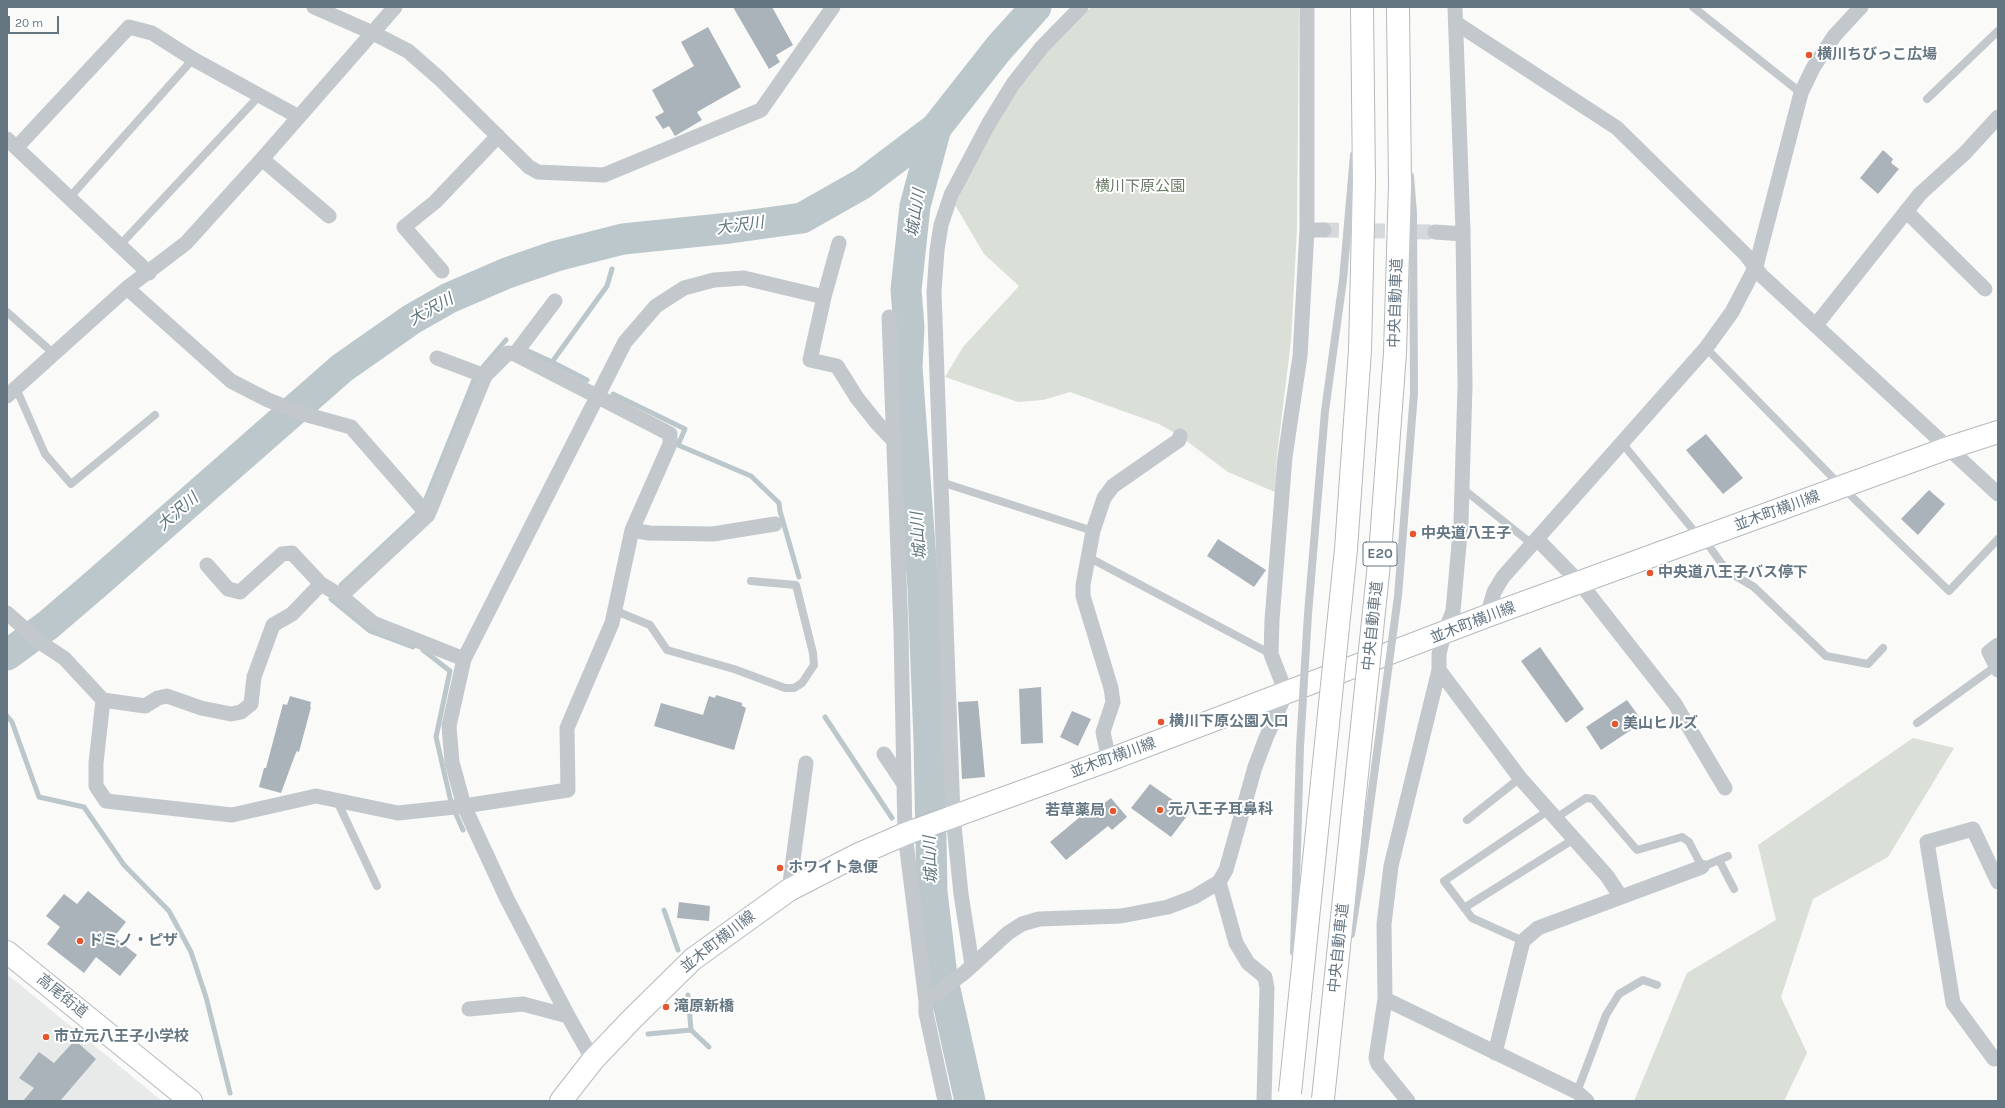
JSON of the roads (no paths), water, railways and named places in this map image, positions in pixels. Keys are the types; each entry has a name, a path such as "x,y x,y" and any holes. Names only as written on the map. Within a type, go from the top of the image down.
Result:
{"main road":[{"name":"E20","path":"1290,1093 1346,549 1360,350 1364,182 1362,7"},
{"name":"中央自動車道","path":"1324,1099 1380,554 1395,353 1400,185 1398,8"},
{"name":"並木町横川線","path":"951,817 1109,760 1444,634 1487,616 1948,448 1998,432"},
{"path":"909,833 951,817"},
{"name":"並木町横川線","path":"561,1101 593,1060 692,959 789,890 859,854 909,833"},
{"name":"高尾街道","path":"8,956 191,1101"}],"street":[{"path":"314,7 373,32 408,51 440,79 529,167 538,172 604,175 761,110 833,7"},
{"path":"12,392 53,353 127,288 149,273 186,243 262,159 395,7"},
{"path":"968,969 961,894 951,817 934,278 937,250 942,225 951,195 964,168 1013,84 1042,47 1081,7"},
{"path":"930,998 968,969 1008,933 1022,924 1039,919 1113,917 1168,907 1194,897 1219,882 1228,863 1255,767 1286,693 1272,654 1276,558 1285,457 1300,356 1307,230 1307,7"},
{"path":"1408,1101 1378,1064 1376,1058 1385,999 1384,924 1391,866 1439,670 1439,654 1444,634 1454,611 1462,488 1464,386 1463,234 1455,7"},
{"path":"1487,616 1494,592 1500,582 1706,348 1732,312 1756,266 1801,93 1812,68 1824,50 1835,35 1861,7"},
{"path":"1456,23 1617,128 1756,266 1762,275 1998,494"},
{"path":"149,273 12,143 129,27 152,33 193,59 299,117"},
{"path":"1816,325 1920,194 1964,153 1998,117"},
{"path":"442,271 404,227 435,202 498,136"},
{"path":"262,159 329,216"},
{"path":"1906,211 1985,289"},
{"path":"1307,230 1324,230"},
{"path":"1435,232 1463,234"},
{"path":"839,243 824,297 810,360 837,366 857,398 893,440"},
{"path":"593,1060 568,1016 507,899 464,806 452,762 449,726 464,659 596,396 625,342 642,320 656,306 684,288 714,280 744,278 824,297"},
{"path":"127,288 231,381 268,400 304,414 350,427 428,515"},
{"path":"514,354 555,301"},
{"path":"889,317 901,630 904,784 930,998 926,1013 945,1101"},
{"path":"103,700 96,763 96,786 106,801 232,815 316,796 398,813 464,806 568,790 567,728 616,611 632,530 670,444 670,434 514,354 508,353 485,376 428,515 342,596"},
{"path":"437,358 485,376"},
{"path":"1109,760 1103,732 1113,702 1111,688 1083,596 1088,557 1104,498 1113,486 1179,440 1180,436"},
{"path":"632,530 649,533 713,534 775,524"},
{"path":"1535,542 1580,583 1675,704 1725,788"},
{"path":"207,565 228,589 240,592 282,554 292,553 321,584 342,596 373,623 464,659"},
{"path":"11,616 41,643 64,658 103,700 146,706 158,698 167,696 201,708 231,714 241,712 251,704 254,677 273,625 292,614 321,584"},
{"path":"1997,668 1989,652 1998,645"},
{"path":"1439,670 1520,778 1607,876 1621,897"},
{"path":"884,754 904,784"},
{"path":"789,890 806,763"},
{"path":"1998,882 1973,829 1927,842 1953,1003 1994,1059 1998,1056"},
{"path":"1495,1053 1523,941 1538,928 1702,868"},
{"path":"1219,882 1236,943 1248,963 1265,977 1264,1101"},
{"path":"1385,999 1582,1097"},
{"path":"469,1008 523,1004 568,1016"}],"lane":[{"path":"1693,7 1801,93"},
{"path":"1398,8 1408,150"},
{"path":"1927,99 1998,31"},
{"path":"1294,959 1300,746 1308,614 1325,411 1343,280 1363,43"},
{"path":"70,197 193,59"},
{"path":"120,245 260,95"},
{"path":"1349,942 1361,872 1398,596 1413,409 1413,213 1410,166"},
{"path":"7,312 53,353"},
{"path":"1706,348 1842,487 1949,590 1998,539"},
{"path":"12,392 45,454 71,484 155,415"},
{"path":"1622,443 1702,538 1727,571 1754,587 1826,656 1868,664 1883,648"},
{"path":"941,482 1094,531"},
{"path":"1462,488 1535,542"},
{"path":"1088,557 1272,654"},
{"path":"616,611 650,625 667,650 734,669 785,688 794,688 802,683 814,665 796,585 751,580"},
{"path":"1917,723 1997,668"},
{"path":"1466,820 1520,778"},
{"path":"1523,941 1472,918 1444,881 1552,814 1586,798 1593,799 1637,850 1682,837 1689,842 1702,868 1728,856"},
{"path":"336,801 377,886"},
{"path":"1464,908 1574,839"},
{"path":"1719,860 1734,889"},
{"path":"1324,1099 1347,958"},
{"path":"1290,1093 1294,975"},
{"path":"1582,1097 1606,1015 1619,994 1644,980 1657,985"}],"waterway":[{"name":"城山川","path":"970,1101 942,976 932,892 929,740 923,588 907,367 909,327 906,290 915,206 936,128 999,48 1036,7"},
{"name":"大沢川","path":"7,655 48,625 342,368 412,319 449,298 507,273 556,256 623,239 730,228 802,218 862,184 936,128"},
{"path":"614,253 616,241"},
{"path":"587,380 552,362 607,286 612,269"},
{"path":"483,367 506,340"},
{"path":"526,350 552,362"},
{"path":"424,504 474,380"},
{"path":"613,394 685,429 678,445 751,476 779,503 799,577"},
{"path":"341,585 419,512"},
{"path":"331,599 370,631 413,647"},
{"path":"423,650 450,671 436,737 451,802"},
{"path":"7,716 12,722 39,797 84,807 124,865 169,911 191,952 206,997 230,1093"},
{"path":"825,717 892,818"},
{"path":"455,812 463,830"},
{"path":"664,910 678,950"},
{"path":"648,1034 691,1030 688,995"},
{"path":"691,1030 709,1047"}],"tunnel":[{"path":"1324,230 1435,232"}],"place":[{"name":"横川ちびっこ広場","path":"1809,55"},
{"name":"中央道八王子","path":"1413,534"},
{"name":"中央道八王子バス停下","path":"1650,573"},
{"name":"横川下原公園入口","path":"1161,722"},
{"name":"美山ヒルズ","path":"1615,724"},
{"name":"元八王子耳鼻科","path":"1160,810"},
{"name":"若草薬局","path":"1113,811"},
{"name":"ホワイト急便","path":"780,868"},
{"name":"ドミノ・ピザ","path":"80,941"},
{"name":"滝原新橋","path":"666,1007"},
{"name":"市立元八王子小学校","path":"46,1037"}],"park label":[{"name":"横川下原公園","path":"1140,187"}]}
